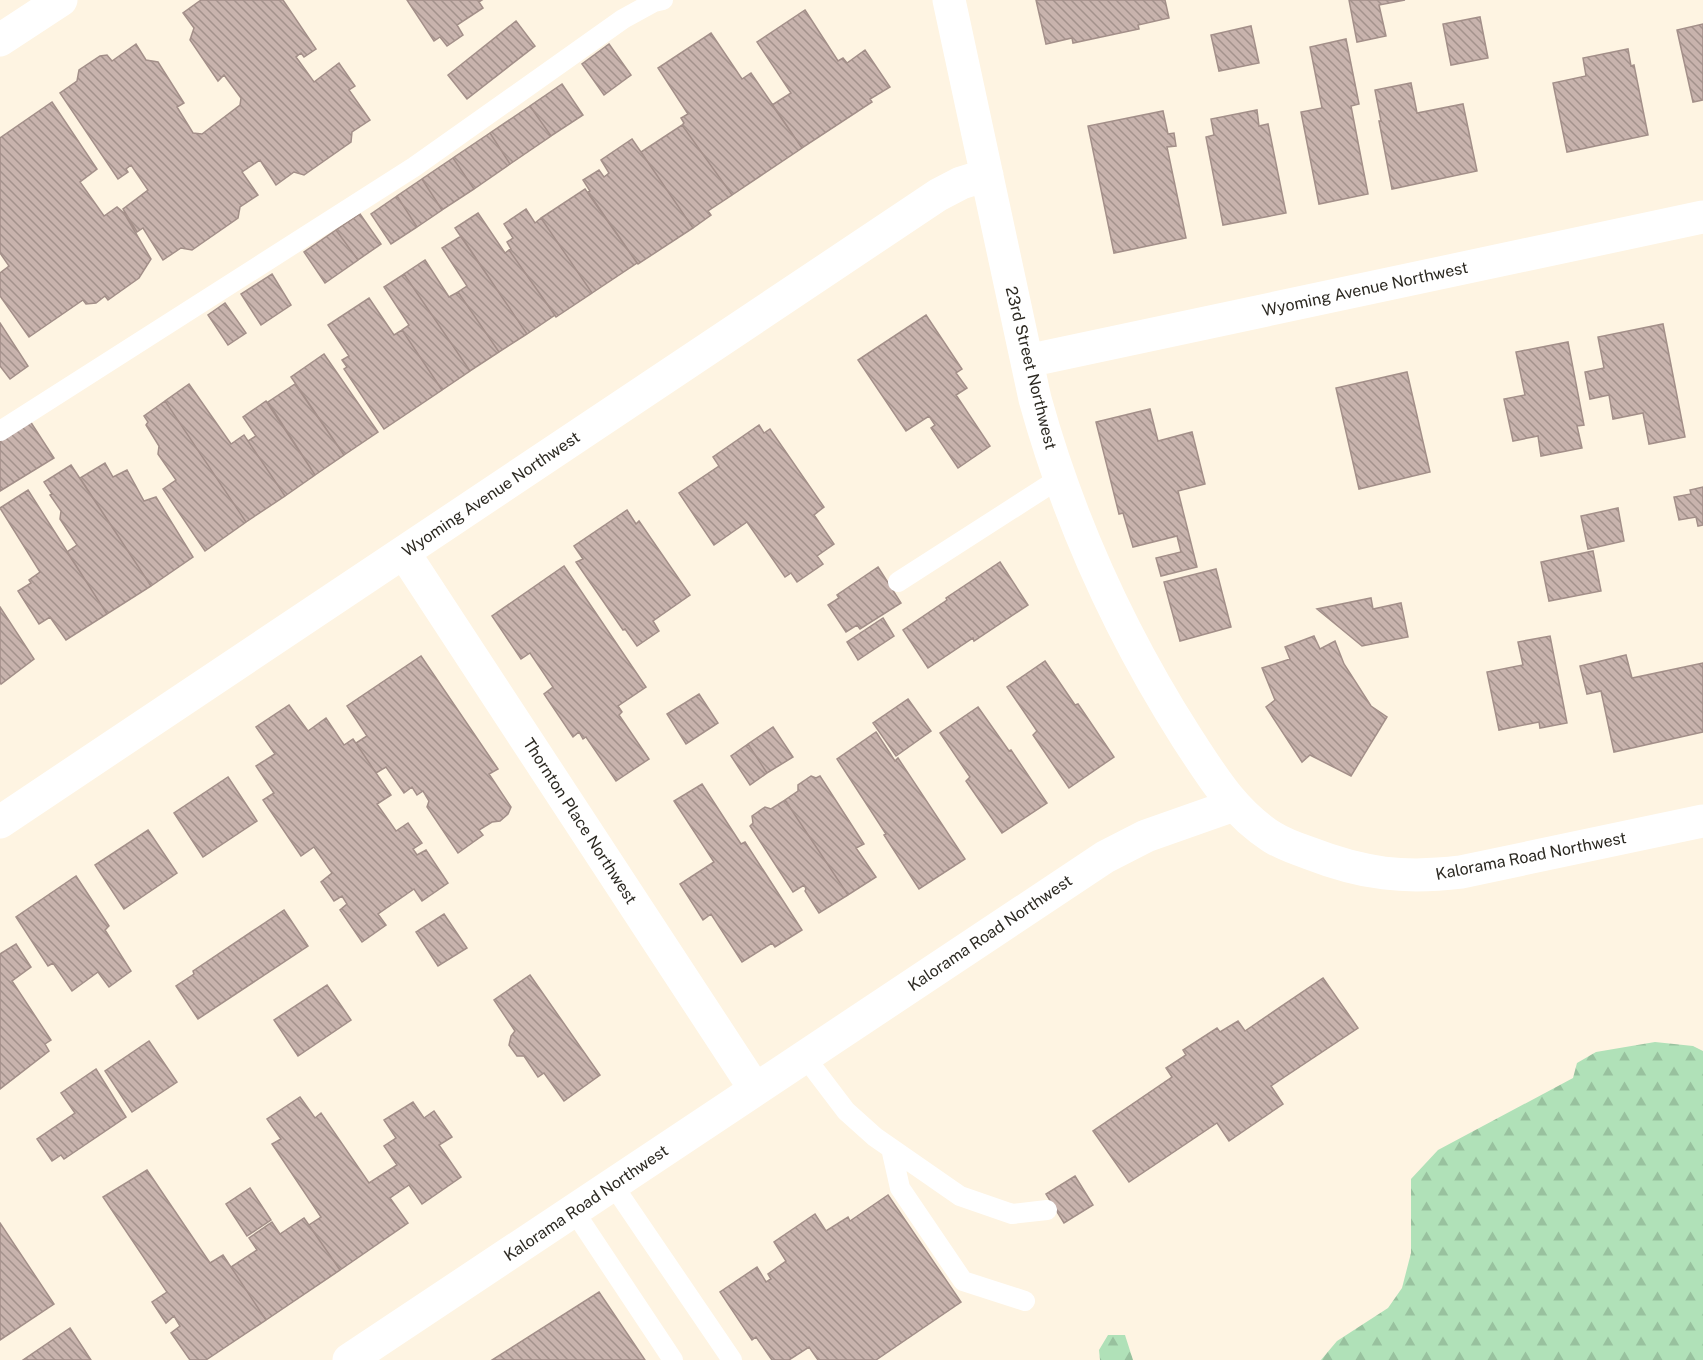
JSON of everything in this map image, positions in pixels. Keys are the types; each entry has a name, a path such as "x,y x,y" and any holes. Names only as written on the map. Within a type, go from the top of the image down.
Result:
{"street":[{"path":"0,40 60,0"},
{"name":"23rd Street Northwest","path":"949,0 1027,361 1046,438 1059,478 1094,563 1129,637 1176,721 1216,784 1234,805"},
{"name":"Wyoming Avenue Northwest","path":"0,822 938,195 961,183 987,175"},
{"name":"Wyoming Avenue Northwest","path":"1027,361 1703,217"},
{"name":"Thornton Place Northwest","path":"404,553 755,1089"},
{"name":"Kalorama Road Northwest","path":"350,1360 1105,857 1146,836 1234,805 1253,824 1274,839 1353,867 1407,876 1461,872 1703,821"}],"lane":[{"path":"0,431 414,167 623,19 654,2 663,0"},
{"path":"898,582 1059,478"},
{"path":"805,1056 846,1112 875,1137 960,1196 1012,1214 1047,1210"},
{"path":"891,1148 900,1188 963,1281 1025,1301"},
{"path":"613,1185 732,1360"},
{"path":"574,1211 673,1360"}],"green space":[{"path":"1655,1042 1693,1046 1703,1051 1703,1360 1321,1360 1337,1341 1388,1308 1402,1288 1411,1253 1411,1179 1438,1150 1573,1078 1577,1063 1596,1052"},
{"path":"1108,1335 1125,1335 1133,1360 1100,1360 1099,1350"}],"building":[{"path":"201,0 283,0 316,49 304,57 301,53 296,57 314,82 339,63 355,86 349,90 370,120 352,132 351,142 304,175 294,172 276,185 260,160 242,172 258,195 240,207 238,218 192,250 181,248 163,260 143,228 137,232 123,209 148,190 131,165 126,169 128,172 118,179 60,93 77,81 79,70 100,56 107,55 112,61 136,44 146,60 158,62 184,103 177,107 193,133 202,134 240,105 241,98 224,75 218,81 190,40 194,28 183,13"},
{"path":"407,0 482,0 479,2 483,8 457,25 463,35 447,46 440,37 434,41"},
{"path":"1036,0 1165,0 1169,18 1138,25 1139,29 1073,43 1072,38 1046,44"},
{"path":"1349,0 1405,0 1379,5 1386,36 1357,42"},
{"path":"805,10 838,61 843,58 847,63 865,50 890,87 870,99 872,102 802,148 772,105 791,93 757,42"},
{"path":"1480,17 1488,58 1451,65 1443,24"},
{"path":"516,21 535,46 467,99 448,75"},
{"path":"1703,24 1703,100 1693,102 1677,30"},
{"path":"1251,26 1259,63 1219,71 1211,35"},
{"path":"711,33 742,79 751,73 802,148 732,195 682,125 684,123 681,118 688,114 658,68"},
{"path":"1346,39 1359,104 1351,106 1368,194 1319,204 1301,112 1322,108 1310,47"},
{"path":"609,44 631,75 604,95 582,64"},
{"path":"1628,49 1631,66 1634,65 1648,135 1567,152 1553,83 1586,76 1583,58"},
{"path":"1411,83 1417,113 1463,104 1477,171 1392,189 1375,90"},
{"path":"562,84 583,115 551,136 530,106"},
{"path":"52,102 97,169 80,182 104,216 117,207 124,213 151,259 139,278 108,300 105,296 96,303 86,304 83,300 29,337 0,296 0,273 9,266 0,253 0,138"},
{"path":"530,106 551,136 510,164 490,133"},
{"path":"1257,110 1259,126 1268,124 1286,213 1223,225 1206,137 1214,135 1211,119"},
{"path":"1163,111 1168,134 1174,133 1176,146 1167,147 1186,238 1114,253 1088,126"},
{"path":"682,125 732,195 708,211 711,215 693,228 641,152"},
{"path":"490,133 510,164 474,189 453,158"},
{"path":"632,139 693,228 638,264 588,192 590,191 583,180 599,170 604,177 609,173 601,160"},
{"path":"453,158 474,189 442,210 422,179"},
{"path":"422,179 442,210 417,227 397,196"},
{"path":"585,189 637,263 592,293 541,218"},
{"path":"397,196 417,227 391,244 371,214"},
{"path":"526,209 535,223 541,218 592,293 556,317 509,250 511,249 507,242 513,238 504,224"},
{"path":"478,213 505,253 509,250 555,315 527,334 455,228"},
{"path":"360,214 381,244 358,260 336,230"},
{"path":"336,230 358,260 325,283 304,252"},
{"path":"461,236 527,334 499,352 458,292 467,286 442,248"},
{"path":"425,260 449,297 458,292 499,352 470,371 404,274"},
{"path":"272,274 291,305 261,325 241,294"},
{"path":"404,274 470,371 442,390 402,330 409,325 384,287"},
{"path":"369,298 394,335 402,330 442,390 384,429 344,369 347,367 342,360 349,356 328,325"},
{"path":"225,303 246,333 228,345 208,315"},
{"path":"926,315 962,369 956,373 967,388 956,395 990,446 958,468 931,428 935,425 929,416 906,431 858,360"},
{"path":"0,323 28,366 10,379 0,366"},
{"path":"1663,324 1685,437 1649,444 1643,413 1613,419 1609,395 1590,399 1585,372 1604,368 1598,337"},
{"path":"1568,342 1584,425 1577,426 1582,448 1541,456 1538,436 1513,441 1504,399 1525,395 1516,352"},
{"path":"324,354 378,432 344,455 291,377"},
{"path":"1407,372 1430,472 1359,489 1336,388"},
{"path":"189,384 231,444 244,435 285,496 246,522 165,401"},
{"path":"295,384 344,455 315,475 268,402"},
{"path":"165,401 246,522 205,551 163,489 176,480 158,454 159,446 146,425 148,422 144,416"},
{"path":"266,401 315,475 285,496 248,441 256,436 243,417"},
{"path":"1150,409 1158,441 1192,432 1205,484 1178,491 1197,567 1161,576 1156,558 1181,552 1177,536 1133,547 1123,513 1119,514 1096,422"},
{"path":"30,421 54,458 0,491 0,441"},
{"path":"759,425 764,433 770,429 824,507 814,515 834,544 817,556 823,564 797,582 791,573 785,577 747,522 714,545 679,493 719,466 713,457"},
{"path":"105,463 113,477 127,470 144,501 156,497 193,557 151,586 80,478"},
{"path":"71,465 151,586 107,614 67,552 77,545 60,519 61,511 44,482"},
{"path":"1703,487 1703,525 1698,526 1696,517 1679,520 1674,497 1691,494 1690,490"},
{"path":"28,490 107,614 66,640 50,617 39,624 18,591 31,583 29,580 40,572 0,508"},
{"path":"1618,508 1624,541 1588,549 1581,516"},
{"path":"627,510 636,524 639,521 690,595 653,621 659,631 637,646 625,629 623,630 576,562 583,559 574,546"},
{"path":"1593,551 1601,591 1549,601 1541,562"},
{"path":"1000,562 1028,605 928,668 903,630"},
{"path":"564,566 646,687 618,706 622,712 619,715 649,759 616,781 586,737 583,739 579,732 573,737 544,694 553,687 530,653 521,659 492,616"},
{"path":"878,567 901,603 860,629 857,625 846,632 828,605 839,598 837,595"},
{"path":"1216,569 1231,627 1180,641 1164,582"},
{"path":"1371,598 1373,609 1401,603 1408,637 1362,646 1317,609"},
{"path":"0,607 34,659 1,684 0,682"},
{"path":"883,618 894,636 858,660 847,642"},
{"path":"1314,636 1320,649 1335,641 1344,664 1371,706 1387,717 1351,776 1310,755 1302,762 1266,707 1275,700 1262,668 1290,659 1285,647"},
{"path":"1550,636 1567,723 1540,728 1539,722 1499,730 1487,672 1523,665 1518,642"},
{"path":"1626,655 1632,678 1703,663 1703,732 1614,752 1601,691 1587,694 1580,666"},
{"path":"421,656 498,769 489,774 511,807 508,814 500,821 492,822 479,830 483,835 458,853 427,807 429,801 423,791 417,795 412,787 404,793 386,767 376,773 356,743 367,736 347,706"},
{"path":"1045,661 1114,757 1069,788 1033,735 1037,731 1007,687"},
{"path":"699,694 718,723 686,744 667,714"},
{"path":"908,699 931,731 896,756 873,723"},
{"path":"289,705 308,731 326,718 344,745 353,739 391,795 377,804 396,831 408,823 422,843 413,849 417,855 426,850 448,883 422,901 414,889 378,914 386,925 362,942 340,910 347,904 342,896 334,901 321,882 332,873 314,847 301,856 263,800 274,793 256,766 275,754 256,727"},
{"path":"978,707 1047,803 1002,833 966,781 970,777 940,733"},
{"path":"773,727 793,757 767,773 748,744"},
{"path":"876,732 895,761 898,758 965,859 919,889 837,759"},
{"path":"748,744 767,773 750,785 731,756"},
{"path":"811,776 816,778 820,776 864,844 856,848 876,877 848,895 785,800 798,791 798,785"},
{"path":"228,777 257,821 203,857 174,813"},
{"path":"702,784 741,844 745,842 802,930 775,947 772,943 742,962 711,914 703,920 680,884 714,862 674,801"},
{"path":"785,800 848,895 819,913 805,891 804,885 793,892 750,826 753,823 752,816 765,807 771,809"},
{"path":"148,830 177,873 124,909 95,865"},
{"path":"76,876 109,926 105,930 131,971 109,987 98,972 72,991 53,963 48,966 16,917"},
{"path":"284,910 308,946 198,1019 176,986 194,974 193,971"},
{"path":"444,914 467,948 438,966 416,932"},
{"path":"16,944 31,967 12,981 51,1040 45,1044 49,1051 0,1089 0,954"},
{"path":"530,975 600,1075 564,1101 544,1073 538,1077 524,1056 517,1056 509,1045 515,1031 494,1000"},
{"path":"1323,978 1358,1028 1271,1086 1283,1104 1229,1141 1217,1123 1129,1182 1093,1131 1172,1077 1166,1068 1186,1055 1183,1050 1217,1028 1220,1032 1238,1021 1245,1031"},
{"path":"327,985 351,1020 298,1056 274,1020"},
{"path":"149,1041 177,1082 132,1112 105,1071"},
{"path":"96,1069 126,1117 64,1159 61,1155 52,1161 37,1139 75,1113 61,1093"},
{"path":"300,1097 315,1118 321,1113 369,1183 397,1165 384,1146 396,1138 384,1120 413,1102 424,1118 434,1111 452,1137 439,1145 461,1177 422,1204 409,1185 390,1198 408,1223 340,1270 309,1225 321,1217 272,1144 281,1139 267,1119"},
{"path":"147,1170 210,1263 223,1255 266,1320 206,1360 190,1360 171,1333 180,1326 174,1316 166,1323 152,1302 167,1292 103,1197"},
{"path":"1075,1176 1093,1205 1064,1223 1046,1194"},
{"path":"250,1188 271,1220 247,1236 226,1204"},
{"path":"888,1195 961,1302 876,1360 818,1360 809,1347 789,1360 772,1360 756,1337 752,1340 720,1292 757,1267 766,1282 771,1279 768,1274 786,1261 774,1242 815,1214 826,1231 848,1217 850,1221"},
{"path":"304,1218 340,1270 266,1320 231,1267 257,1250 249,1238 272,1222 280,1234"},
{"path":"0,1223 54,1304 0,1340"},
{"path":"599,1292 645,1360 492,1360"},
{"path":"70,1328 91,1360 23,1360"}]}
